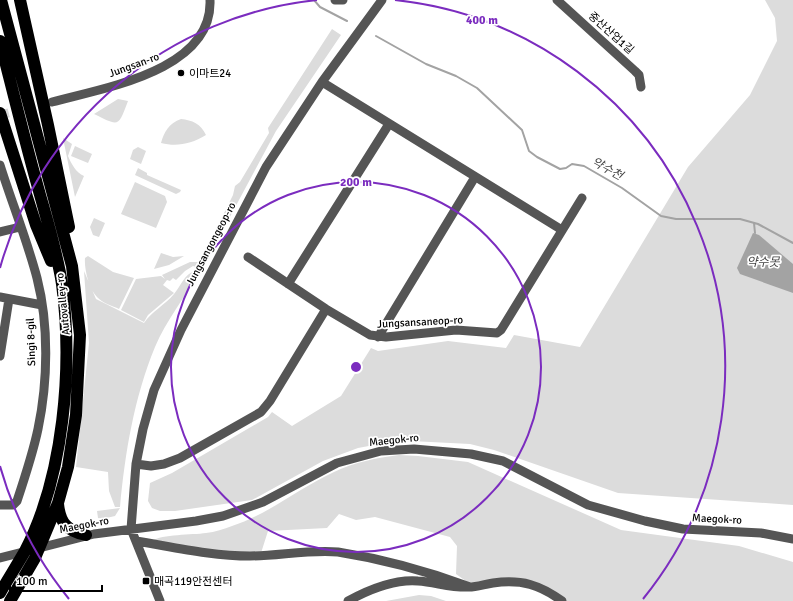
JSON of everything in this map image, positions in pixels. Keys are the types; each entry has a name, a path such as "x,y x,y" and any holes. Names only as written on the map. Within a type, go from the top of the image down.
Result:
{"highway":[{"name":"Autovalley-ro","path":"1,0 72,266 80,335 79,385 73,440 58,503 41,546 10,601"},
{"path":"20,0 68,223 72,266"},
{"name":"Autovalley-ro","path":"0,40 62,284 67,342 65,395 61,427 43,505 25,550 0,593"},
{"path":"0,113 36,224 62,284"},
{"path":"58,503 59,513 64,525 75,533 86,535"}],"street":[{"name":"Jungsan-ro","path":"52,102 136,79 166,67 188,50 196,41 207,19 210,0"},
{"path":"335,0 343,0"},
{"name":"Jungsangongeop-ro","path":"131,529 136,464 142,429 154,390 181,330 266,167 322,82 382,0"},
{"name":"중산산업1길","path":"558,0 639,75 641,88"},
{"path":"322,82 562,230"},
{"path":"288,284 389,124"},
{"name":"Singi 8-gil","path":"0,165 4,195 20,227 37,278 42,305 45,344 44,378 38,429 16,501 13,505 0,505"},
{"path":"378,337 475,177"},
{"name":"Jungsansaneop-ro","path":"248,257 326,309 370,335 378,337 456,330 497,333 501,330 582,198"},
{"path":"0,232 20,227"},
{"path":"0,356 5,298 42,305"},
{"path":"136,464 151,466 164,464 180,458 261,412 270,401 326,309"},
{"name":"Maegok-ro","path":"0,558 25,550 86,535 223,516 263,502 329,466 346,460 381,451 429,449 488,457 503,461 588,505 644,521 683,529 761,533 793,539"},
{"path":"131,529 160,601"},
{"path":"136,541 221,554 250,556 336,552 412,568 470,587"},
{"path":"348,601 368,590 382,586 416,581 450,587 470,587 495,583 536,585 562,601"}],"shaded area":[{"path":"765,0 793,0 793,505 618,493 494,450 470,444 411,441 385,443 358,448 323,461 252,500 175,511 160,511 152,508 148,501 150,483 172,473 268,417 272,412 292,426 341,396 371,348 378,351 448,341 506,348 514,335 580,347 688,167 750,95 777,41 775,18"},
{"path":"332,29 341,35 276,131 202,269 193,266 185,271 176,280 173,278 170,281 167,280 163,285 174,293 148,315 144,322 121,310 136,279 161,276 165,279 162,275 190,262 200,262 233,195 235,186 240,182 269,133 268,128"},
{"path":"118,99 128,101 122,116 117,122 108,121 94,114"},
{"path":"181,119 196,123 202,128 206,135 195,141 184,144 173,145 161,143 168,128 173,123"},
{"path":"63,138 72,144 68,156 72,165 81,175 84,176 75,197"},
{"path":"75,146 92,154 88,163 71,156"},
{"path":"138,147 146,151 141,164 130,159 133,150"},
{"path":"138,168 147,173 147,175 181,190 180,192 176,194 135,175"},
{"path":"135,182 165,196 167,202 156,228 121,214"},
{"path":"94,218 105,223 99,237 93,235 90,227"},
{"path":"161,253 173,257 184,256 169,265 154,269"},
{"path":"88,256 113,272 134,278 119,309 102,301 94,293 89,284 85,268 85,258"},
{"path":"84,271 96,299 144,323 170,298 188,275 195,271 199,273 159,337 141,386 128,446 120,507 115,507 109,491 108,472 76,467 89,343"},
{"path":"399,455 468,462 621,530 739,546 793,562 793,601 567,601 542,585 470,584 456,574 457,546 450,537 375,517 356,520 339,514 327,528 268,531 261,553 238,554 152,541 163,537 209,533 226,528 259,515 321,478 342,469 366,461"},
{"path":"120,508 115,516 102,519 98,518 97,511"},
{"path":"419,595 431,596 446,601 386,601"}],"water":[{"name":"약수못","path":"753,233 759,235 793,264 793,293 740,274 737,268"}],"waterway":[{"path":"314,0 320,7 347,21"},
{"name":"약수천","path":"376,36 426,64 456,76 477,88 522,130 529,151 560,169 566,168 572,164 584,166 622,188 661,216 676,219 740,219 758,224 793,243"},
{"path":"754,223 755,233"}],"tunnel":[{"path":"0,115 49,103"}],"place":[{"name":"이마트24","path":"181,73"},
{"name":"매곡119안전센터","path":"146,581"}]}
